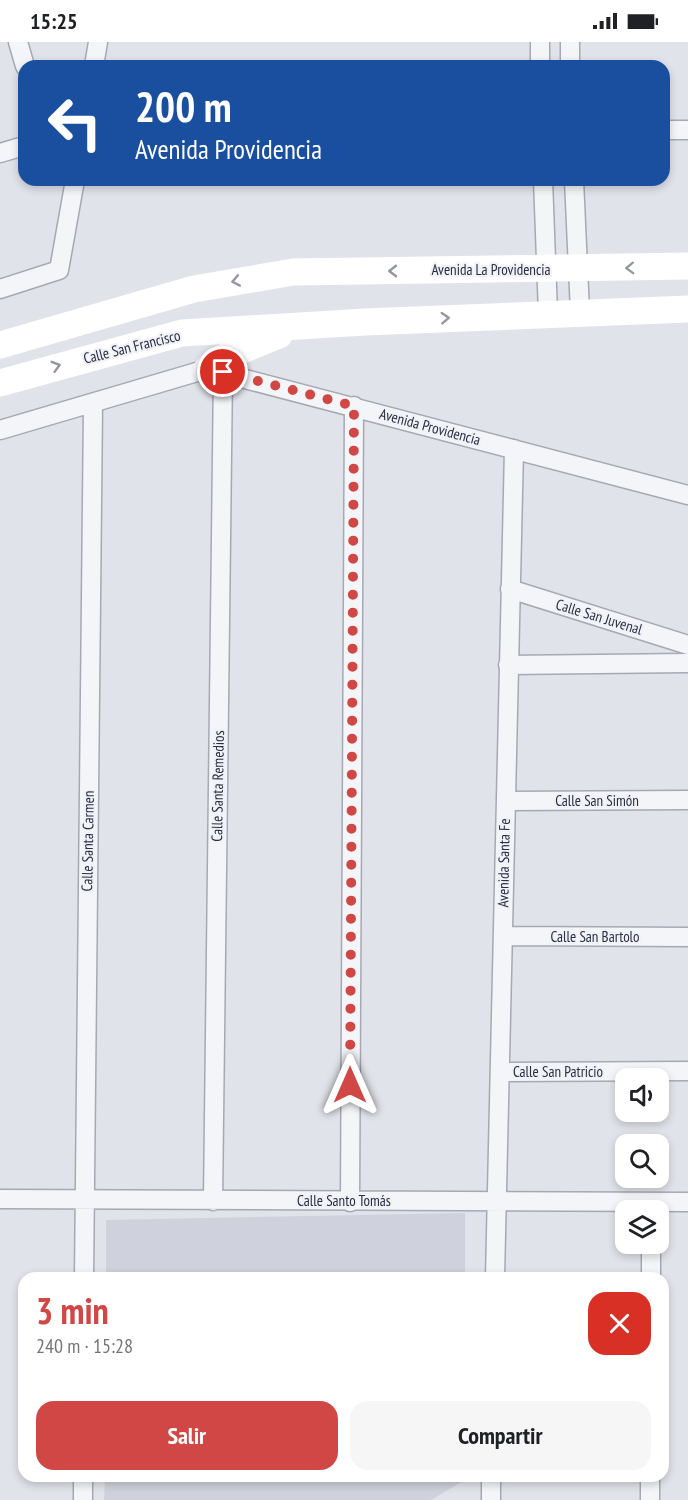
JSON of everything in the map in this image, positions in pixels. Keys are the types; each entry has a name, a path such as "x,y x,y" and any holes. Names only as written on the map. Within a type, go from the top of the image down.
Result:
{"main road":[{"name":"Avenida La Providencia","path":"0,345 194,289 293,272 546,270 688,266"},
{"path":"215,370 215,361 302,326 549,313 688,309"},
{"name":"Calle San Francisco","path":"0,383 182,333 302,326"}],"street":[{"path":"18,42 23,60"},
{"path":"95,60 98,42"},
{"path":"540,42 540,60"},
{"path":"570,42 570,60"},
{"path":"670,130 688,130"},
{"path":"0,153 18,148"},
{"path":"0,289 59,270 74,186"},
{"path":"543,186 549,313"},
{"path":"574,186 579,312"},
{"path":"0,430 215,370"},
{"name":"Avenida Providencia","path":"215,370 688,495"},
{"name":"Calle Santa Remedios","path":"213,1201 215,370"},
{"name":"Calle Santa Carmen","path":"84,1272 93,404"},
{"path":"350,1202 354,406"},
{"name":"Avenida Santa Fe","path":"495,1272 514,449"},
{"name":"Calle San Juvenal","path":"510,589 688,645"},
{"path":"508,665 688,663"},
{"name":"Calle San Simón","path":"506,801 688,800"},
{"name":"Calle San Bartolo","path":"503,936 688,937"},
{"name":"Calle San Patricio","path":"500,1072 688,1071"},
{"name":"Calle Santo Tomás","path":"0,1199 350,1202 497,1200 615,1205"},
{"name":"Calle Santo Tomás","path":"669,1204 688,1202"},
{"path":"651,1254 651,1272"},
{"path":"83,1482 83,1500"},
{"path":"491,1482 491,1500"},
{"path":"650,1482 650,1500"}],"shaded area":[{"path":"465,1213 465,1272 106,1272 106,1220"},
{"path":"105,1482 461,1482 431,1500 104,1500"}],"route":[{"path":"223,372 354,406 350,1085"}]}
